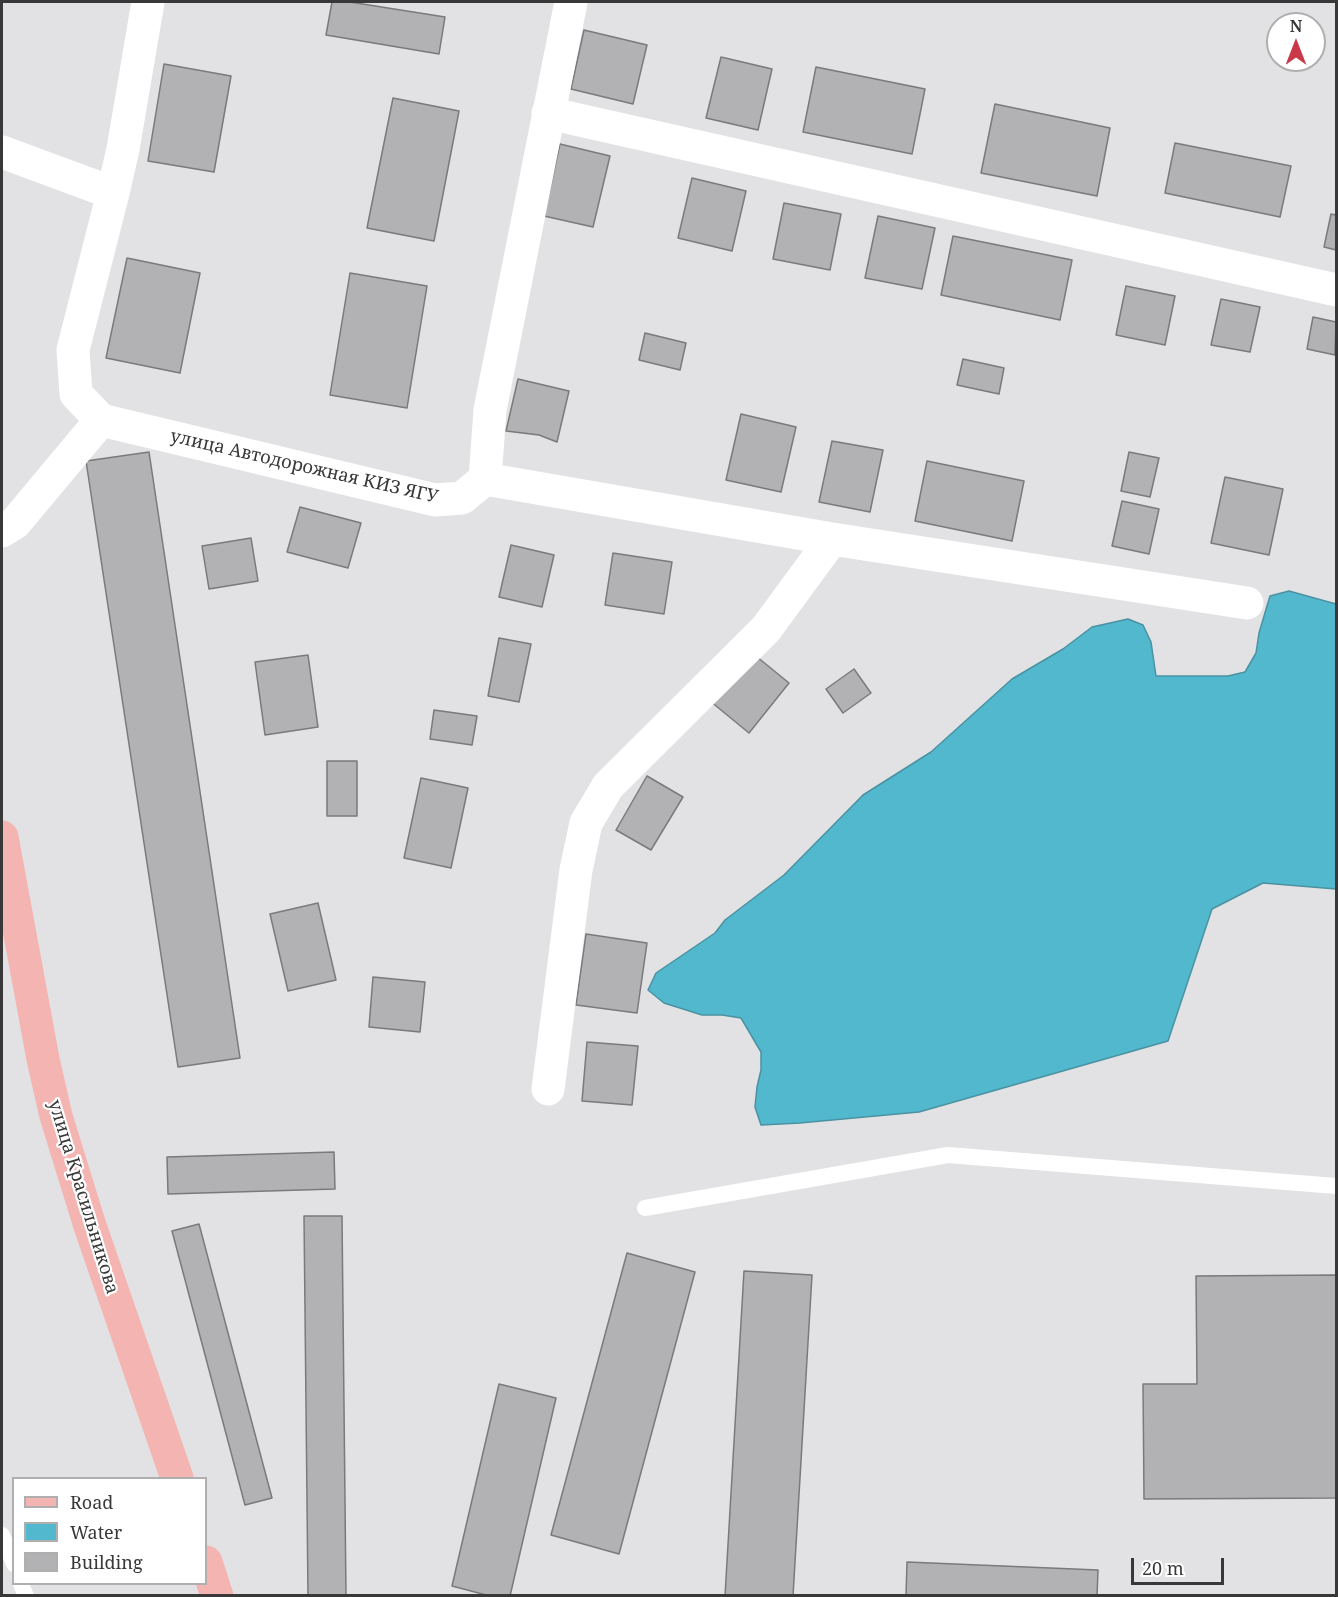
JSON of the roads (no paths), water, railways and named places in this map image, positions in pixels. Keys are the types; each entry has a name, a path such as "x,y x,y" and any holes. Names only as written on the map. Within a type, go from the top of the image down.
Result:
{"main road":[{"name":"улица Красильникова","path":"2,837 43,1059 56,1116 89,1223 176,1477"},
{"path":"207,1565 217,1596"}],"street":[{"path":"2,531 15,523 101,420 76,394 73,350 123,149 148,2"},
{"path":"571,2 490,410 485,479 832,539 1247,603"},
{"path":"548,113 1336,290"},
{"path":"2,152 113,193"},
{"name":"улица Автодорожная КИЗ ЯГУ","path":"101,420 435,500 462,498 485,479"},
{"path":"548,1089 576,870 586,823 608,786 766,629 832,539"}],"lane":[{"path":"645,1208 948,1155 1336,1186"},
{"path":"2,1535 12,1559"}],"water":[{"path":"1289,591 1336,604 1336,889 1263,883 1212,909 1168,1041 919,1112 761,1125 755,1107 761,1070 761,1052 741,1018 702,1015 664,1003 648,990 656,973 715,933 725,920 784,875 863,795 931,752 1012,679 1063,649 1092,627 1128,619 1143,625 1151,642 1156,676 1228,676 1245,672 1256,653 1259,633 1270,596"}]}
